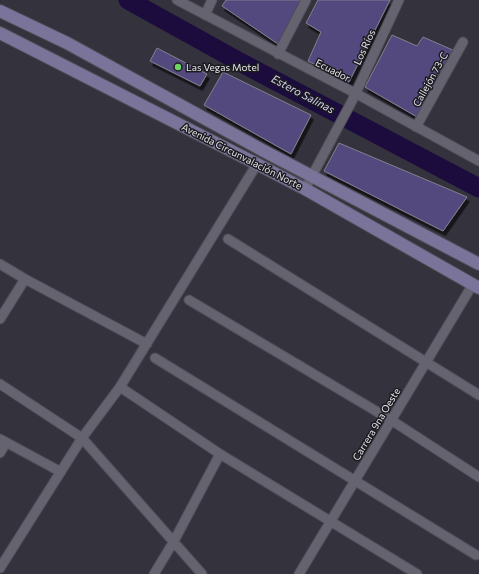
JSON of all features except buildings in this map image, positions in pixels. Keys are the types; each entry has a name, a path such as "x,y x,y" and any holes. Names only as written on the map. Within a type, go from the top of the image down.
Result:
{"main road":[{"name":"Avenida Circunvalación Norte","path":"0,11 67,43 262,150 479,264"},
{"path":"5,36 20,20"},
{"name":"Avenida Circunvalación Norte","path":"5,36 305,189 476,286"}],"street":[{"name":"Ecuador","path":"177,0 278,54 353,97 416,127 479,161"},
{"path":"205,15 212,0"},
{"path":"278,54 306,0"},
{"name":"Los Ríos","path":"305,189 353,97 399,0"},
{"name":"Callejón 73-C","path":"416,127 463,42"},
{"path":"0,568 82,438 120,387 257,164"},
{"path":"228,239 479,395"},
{"path":"0,264 24,279 147,344"},
{"path":"0,319 24,279"},
{"name":"Carrera 9na Oeste","path":"298,574 426,362 476,286"},
{"path":"189,300 391,420 479,477"},
{"path":"155,358 476,554"},
{"path":"0,384 82,438 202,574"},
{"path":"120,387 220,454 417,574"},
{"path":"0,453 3,441 61,472"},
{"path":"154,574 174,542 220,454"}],"waterway":[{"name":"Estero Salinas","path":"128,0 238,61 479,188"}],"place":[{"name":"Las Vegas Motel","path":"178,67"}]}
